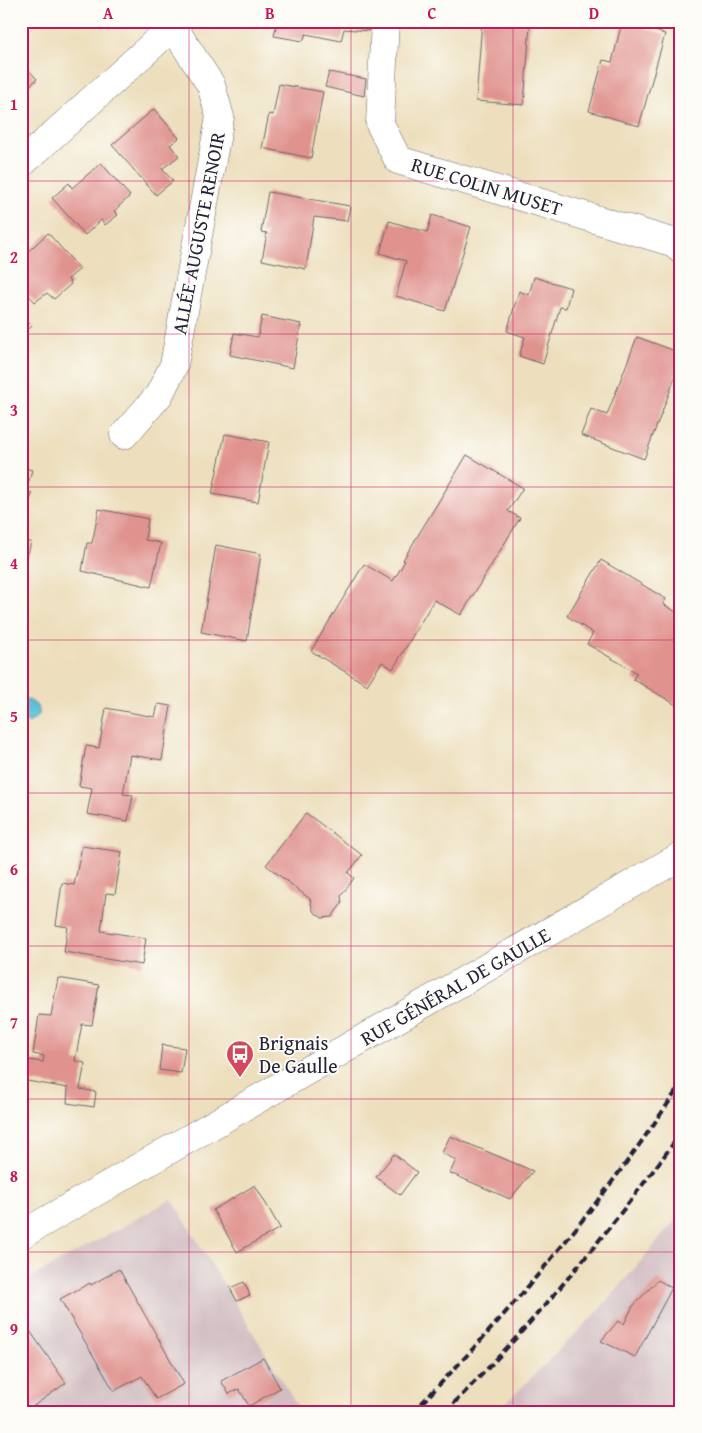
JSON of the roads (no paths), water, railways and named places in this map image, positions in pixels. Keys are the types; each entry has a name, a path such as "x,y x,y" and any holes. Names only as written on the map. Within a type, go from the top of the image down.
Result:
{"street":[{"name":"RUE COLIN MUSET","path":"385,21 380,124 398,160 675,242 681,250"},
{"path":"21,164 176,24"},
{"name":"ALLÉE AUGUSTE RENOIR","path":"124,435 159,395 174,364 220,118 211,86 176,24"},
{"name":"RUE GÉNÉRAL DE GAULLE","path":"21,1235 681,856"}],"water":[{"path":"21,697 32,702 38,708 38,716 28,723 21,722"}],"railway":[{"path":"413,1412 486,1335 555,1254 620,1171 681,1084"},
{"path":"445,1412 508,1346 569,1277 681,1133"}],"place":[{"name":"Brignais De Gaulle","path":"240,1078"}]}
